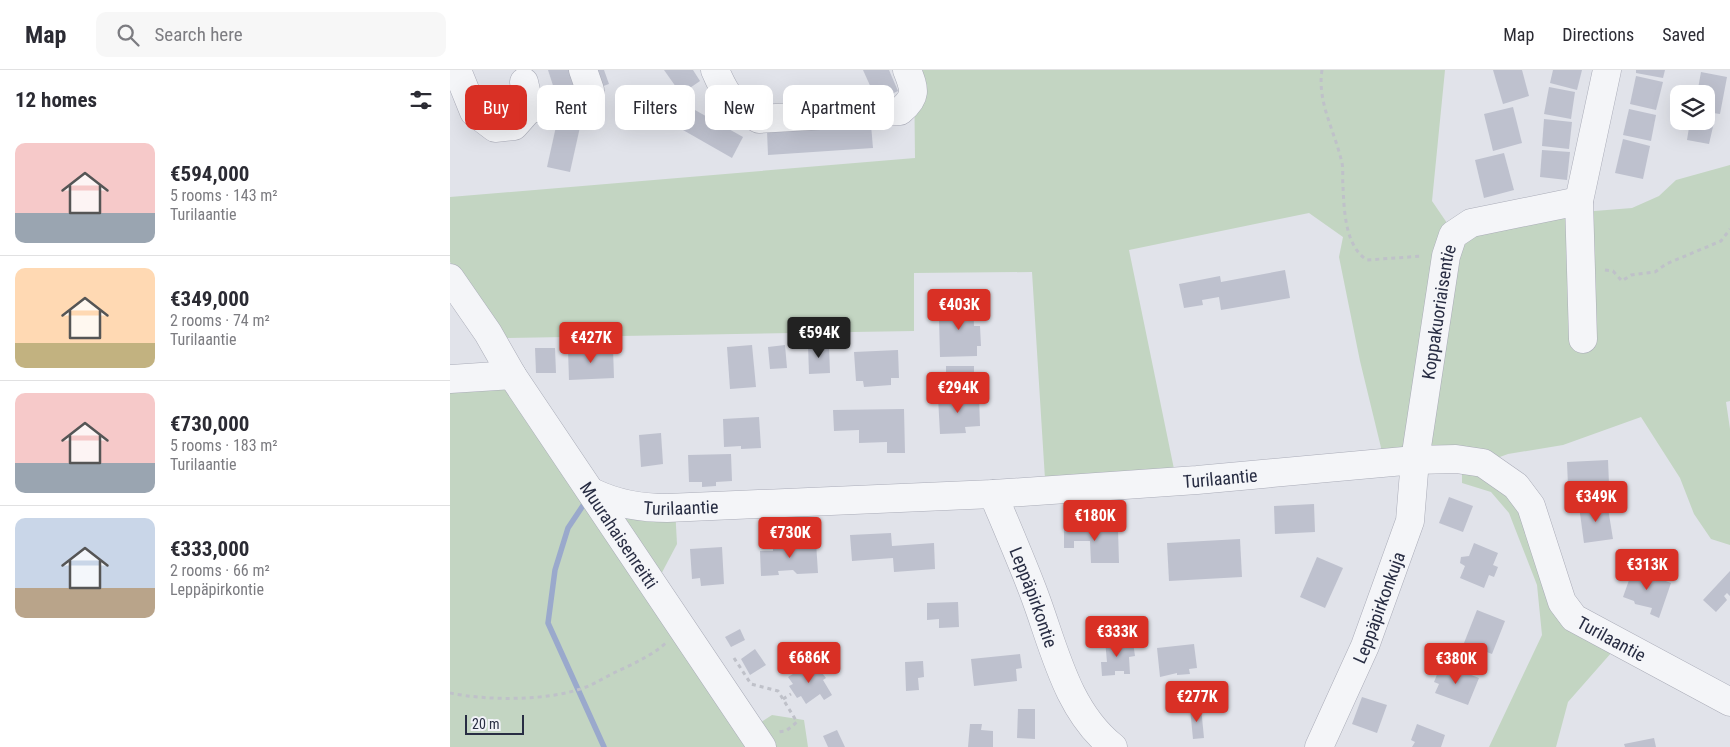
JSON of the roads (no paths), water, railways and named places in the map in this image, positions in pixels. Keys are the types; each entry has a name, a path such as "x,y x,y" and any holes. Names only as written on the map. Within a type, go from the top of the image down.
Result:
{"street":[{"path":"458,70 474,112 495,128 514,126 530,108 578,109 588,105 590,90 583,70"},
{"path":"715,70 725,94 741,110 759,119 900,112 911,102 914,87 907,70"},
{"path":"1583,339 1583,265 1579,201 1607,70"},
{"path":"524,82 530,108"},
{"name":"Koppakuoriaisentie","path":"1415,460 1446,256 1453,235 1471,223 1579,201"},
{"name":"Muurahaisenreitti","path":"450,278 682,628 766,740"},
{"path":"450,379 512,374"},
{"name":"Turilaantie","path":"594,493 610,501 657,508 993,494 1262,475 1415,460 1456,459 1483,463 1516,486 1531,506 1562,602 1574,618 1730,702"},
{"name":"Leppäpirkonkuja","path":"1319,747 1365,646 1410,521 1415,460"},
{"name":"Leppäpirkontie","path":"993,494 1031,587 1071,694 1088,722 1113,747"}],"waterway":[{"path":"583,501 584,504 568,528 555,570 548,623 604,747"}]}
